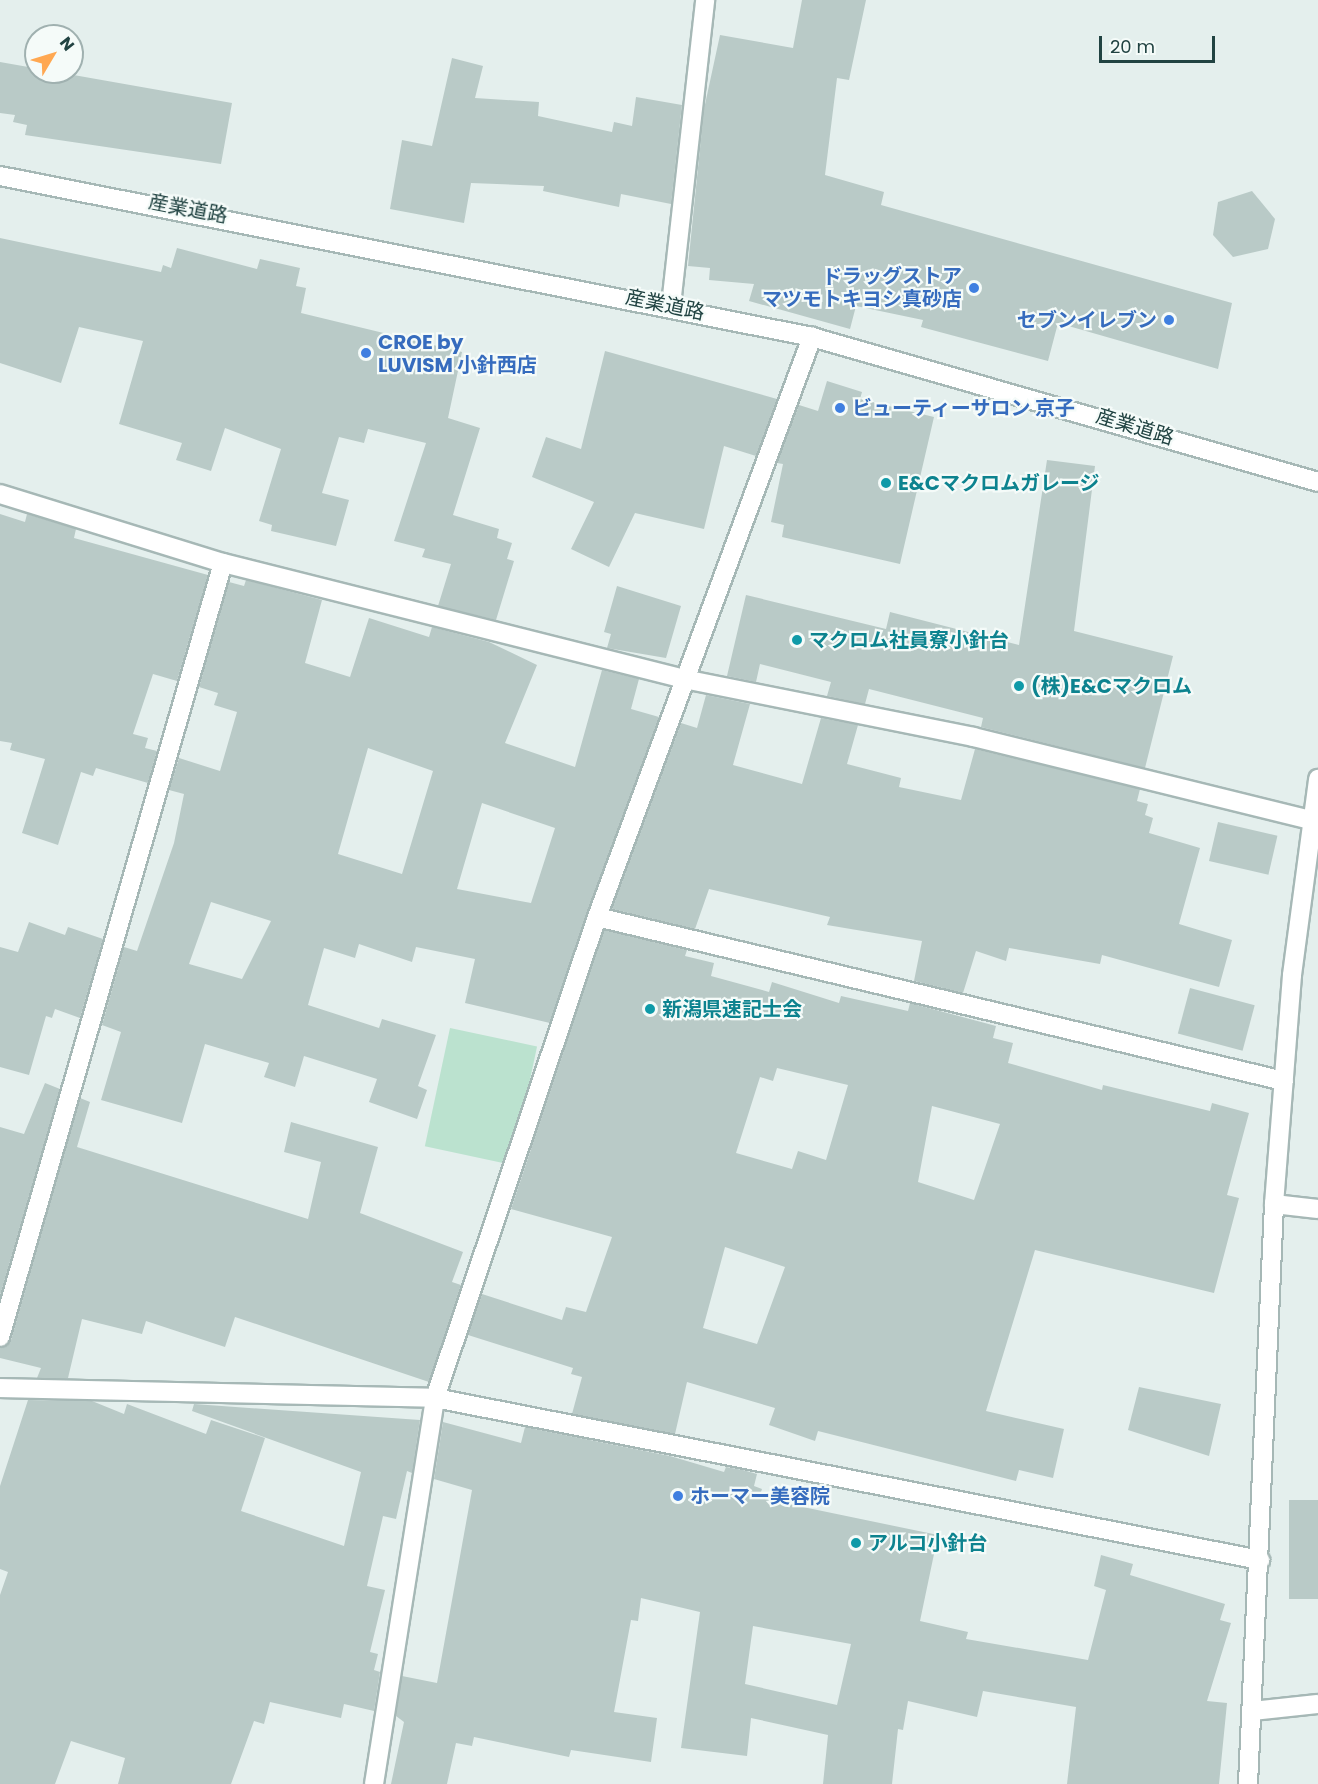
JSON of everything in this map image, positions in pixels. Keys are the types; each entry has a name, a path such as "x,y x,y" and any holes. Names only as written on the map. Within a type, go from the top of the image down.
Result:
{"street":[{"path":"671,305 705,0"},
{"name":"産業道路","path":"0,176 671,305 812,336 1318,482"},
{"path":"374,1784 435,1398 597,917 812,336"},
{"path":"0,494 223,563 684,680 972,737 1312,820"},
{"path":"0,1337 223,563"},
{"path":"1248,1784 1260,1560 1274,1204 1284,1081 1318,779"},
{"path":"597,917 1284,1081"},
{"path":"1274,1204 1318,1209"},
{"path":"0,1388 435,1398 1260,1560"},
{"path":"1252,1711 1318,1704"}],"green space":[{"path":"450,1028 537,1047 512,1165 425,1146"}],"building":[{"path":"802,0 866,0 849,80 837,78 825,175 884,192 881,205 1232,303 1218,369 1058,323 1048,361 921,327 923,320 856,306 850,329 749,301 754,284 709,280 710,268 688,266 704,109 720,35 793,48"},
{"path":"452,58 483,66 475,98 539,102 538,116 612,132 614,122 632,126 636,97 682,105 671,204 621,194 619,207 543,191 544,186 471,183 464,223 390,209 402,140 432,146"},
{"path":"0,62 24,66 24,84 84,84 84,77 232,103 221,164 25,135 27,125 13,122 15,115 0,113"},
{"path":"1252,191 1275,219 1268,249 1233,257 1213,235 1218,202"},
{"path":"0,238 161,272 163,265 171,268 177,248 257,269 260,259 300,268 296,286 306,288 301,313 462,352 448,418 480,428 453,515 499,529 497,538 512,543 507,559 514,561 496,620 438,606 451,564 422,557 425,549 394,541 426,443 368,429 364,443 339,437 322,493 349,500 336,546 271,531 272,525 259,521 281,449 225,428 211,471 176,460 182,443 119,424 143,341 79,327 61,383 0,363"},
{"path":"605,351 777,399 756,456 724,446 704,529 635,513 609,567 571,549 594,502 532,477 546,437 581,449"},
{"path":"827,381 862,392 860,399 934,417 900,564 782,537 784,525 771,522 783,464 777,463 799,405 818,411"},
{"path":"1047,460 1095,466 1074,631 1173,656 1145,768 981,727 983,718 869,689 865,704 827,696 831,682 760,664 756,682 727,676 746,595 886,629 890,612 1019,645"},
{"path":"0,514 25,522 27,514 76,529 74,538 208,575 177,681 153,674 133,734 148,738 145,748 157,751 148,783 96,768 93,776 81,772 58,845 22,833 45,759 10,750 12,743 0,741"},
{"path":"246,580 322,600 305,663 350,677 369,618 429,637 432,627 489,642 537,665 505,743 575,767 602,670 639,679 631,709 659,717 550,1023 465,1003 475,959 416,947 412,962 359,944 355,958 324,948 308,1005 379,1028 382,1019 436,1035 418,1086 427,1090 417,1119 369,1102 377,1079 304,1056 295,1087 264,1077 269,1063 205,1044 182,1123 101,1100 121,1032 102,1025 124,947 137,951 174,843 184,794 169,790 179,758 220,771 237,712 214,705 218,693 199,687 229,582 244,586","holes":["368,748 433,771 402,874 338,854","482,803 555,828 531,903 457,889","211,902 271,921 242,979 189,964"]},
{"path":"617,586 681,606 666,658 607,648 611,634 604,632"},
{"path":"706,695 750,704 733,765 802,784 821,718 858,725 847,764 901,778 899,787 961,800 975,749 1140,789 1137,801 1148,804 1145,815 1153,818 1149,833 1200,848 1179,924 1232,940 1219,987 1102,955 1100,964 1009,948 1006,961 976,951 963,993 914,981 922,941 827,925 830,917 709,889 695,929 612,909 681,723 697,728"},
{"path":"1218,822 1277,836 1268,875 1209,861"},
{"path":"29,922 65,935 68,927 103,939 80,1018 55,1009 52,1018 46,1016 29,1075 0,1067 0,947 18,952"},
{"path":"604,930 687,950 685,956 714,963 711,976 769,992 772,982 839,1003 841,996 908,1011 910,1003 996,1026 993,1038 1013,1043 1008,1063 1102,1090 1103,1085 1210,1111 1212,1103 1249,1113 1227,1195 1239,1198 1214,1293 1035,1250 986,1411 1064,1429 1053,1478 1019,1470 1016,1481 818,1431 815,1441 769,1425 775,1408 687,1382 675,1434 572,1414 582,1377 571,1374 573,1368 468,1335 482,1294 562,1320 566,1307 586,1312 612,1237 511,1209","holes":["777,1068 848,1085 826,1160 798,1151 792,1169 736,1153 760,1077 773,1081","932,1106 1000,1124 974,1200 918,1182","725,1247 785,1267 757,1344 703,1328"]},
{"path":"1190,988 1255,1005 1243,1051 1178,1033"},
{"path":"45,1083 60,1089 0,1296 0,1127 24,1134"},
{"path":"80,1098 90,1102 77,1147 308,1219 321,1162 284,1152 291,1122 378,1147 360,1213 463,1252 452,1282 461,1285 429,1382 235,1317 225,1347 146,1321 142,1334 82,1319 68,1378 37,1378 41,1368 0,1358 0,1348 11,1340"},
{"path":"1139,1387 1221,1404 1209,1456 1128,1430"},
{"path":"28,1400 92,1401 124,1414 127,1404 206,1434 211,1420 265,1438 241,1511 344,1546 361,1472 192,1411 194,1404 420,1420 412,1473 407,1471 396,1519 383,1516 367,1586 385,1590 370,1652 378,1654 374,1670 380,1672 374,1711 344,1704 341,1718 270,1702 264,1724 254,1721 231,1784 118,1784 125,1758 71,1741 55,1784 0,1784 0,1595 8,1572 0,1569 0,1486"},
{"path":"443,1422 521,1443 525,1427 670,1456 724,1472 726,1467 743,1470 757,1474 754,1486 762,1489 759,1498 938,1535 920,1621 968,1632 966,1639 1088,1660 1106,1590 1094,1586 1101,1555 1133,1564 1130,1575 1225,1604 1220,1620 1231,1623 1207,1701 1227,1703 1219,1784 1067,1784 1076,1707 983,1691 977,1717 908,1701 903,1730 898,1729 892,1784 823,1784 828,1735 751,1718 747,1756 681,1748 700,1612 641,1598 638,1621 631,1620 614,1712 657,1718 651,1762 571,1750 569,1757 474,1737 472,1746 456,1743 447,1784 391,1784 404,1722 396,1716 402,1676 437,1683 472,1490 434,1479","holes":["753,1626 851,1644 837,1705 745,1684"]},
{"path":"1289,1500 1318,1500 1318,1599 1289,1599"}],"place":[{"name":"ドラッグストア マツモトキヨシ真砂店","path":"974,288"},
{"name":"セブンイレブン","path":"1169,320"},
{"name":"CROE by LUVISM 小針西店","path":"366,353"},
{"name":"ビューティーサロン 京子","path":"840,408"},
{"name":"E&Cマクロムガレージ","path":"886,483"},
{"name":"マクロム社員寮小針台","path":"797,640"},
{"name":"(株)E&Cマクロム","path":"1019,686"},
{"name":"新潟県速記士会","path":"650,1009"},
{"name":"ホーマー美容院","path":"678,1496"},
{"name":"アルコ小針台","path":"856,1543"}]}
